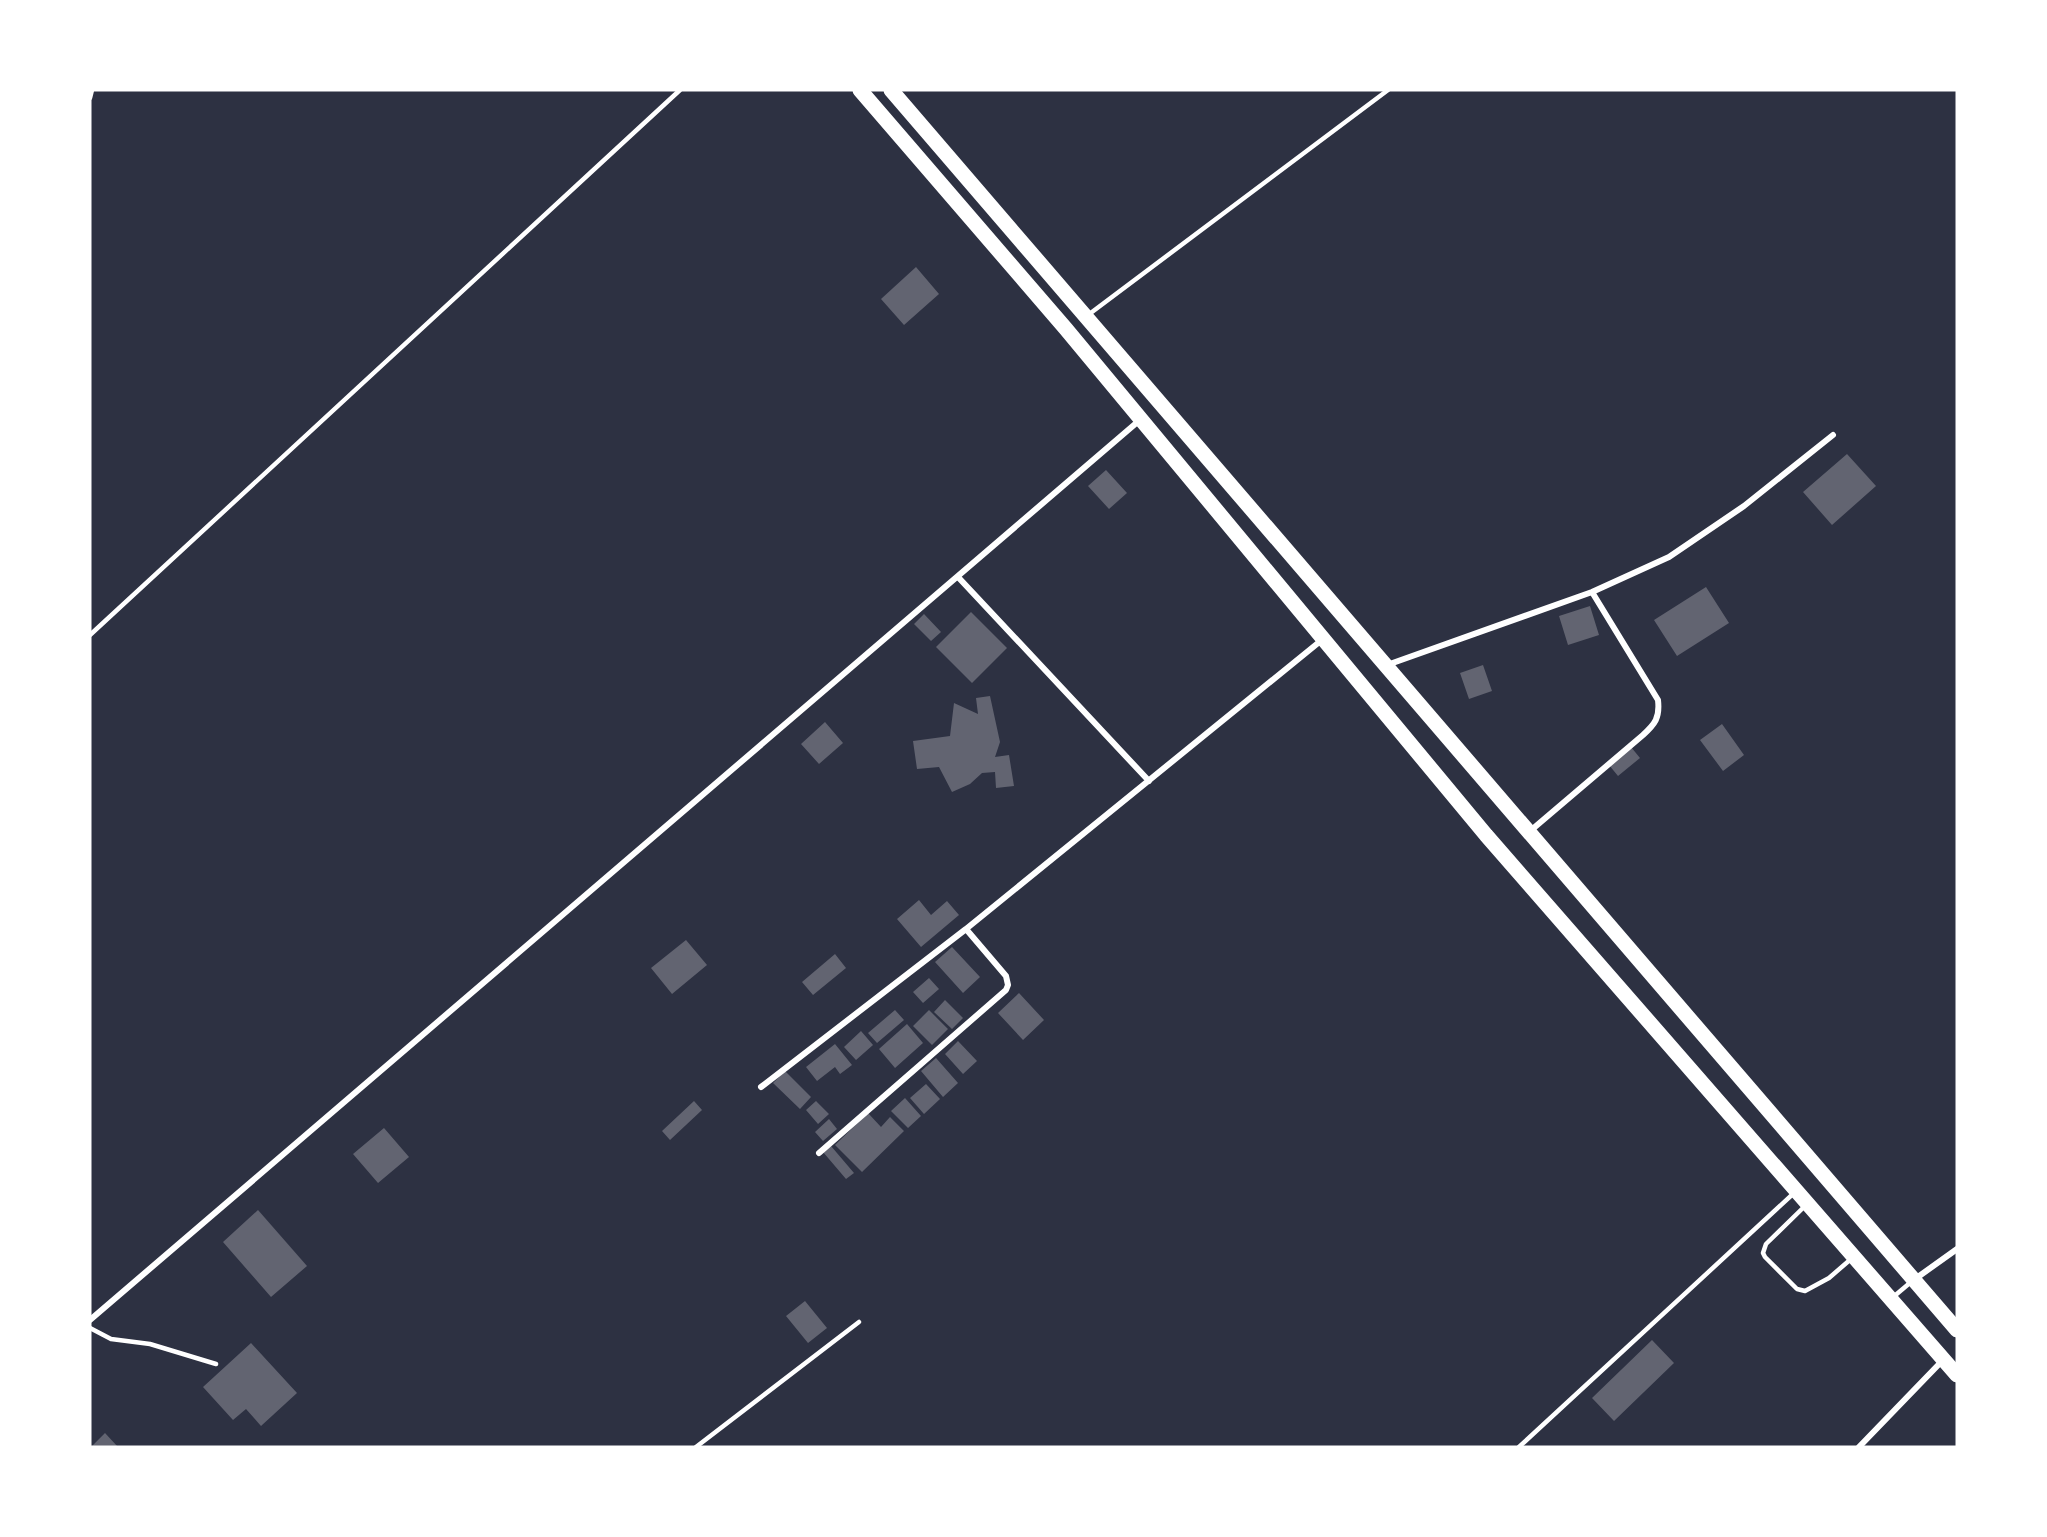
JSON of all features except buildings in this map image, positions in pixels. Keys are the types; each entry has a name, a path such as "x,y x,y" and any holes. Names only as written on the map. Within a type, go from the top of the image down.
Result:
{"main road":[{"path":"860,90 1141,419 1486,835 1957,1376"},
{"path":"891,90 1957,1330"}],"street":[{"path":"90,1320 1141,419"},
{"path":"1385,666 1592,592 1669,557 1744,506 1833,435"},
{"path":"957,577 1149,781"},
{"path":"1528,833 1643,735 1656,723 1659,713 1658,700 1592,592"},
{"path":"761,1087 966,929 1324,639"},
{"path":"819,1153 1006,990 1008,981 1006,976 966,929"},
{"path":"1915,1279 1957,1249"},
{"path":"1859,1447 1943,1360"}],"lane":[{"path":"90,98 92,90"},
{"path":"90,635 680,90"},
{"path":"1086,317 1388,90"},
{"path":"1519,1447 1796,1191"},
{"path":"1807,1204 1787,1222 1762,1254 1797,1289 1805,1291 1829,1278 1853,1257"},
{"path":"1890,1300 1915,1279"},
{"path":"696,1447 860,1322"},
{"path":"90,1328 111,1339 150,1344 216,1364"}]}
